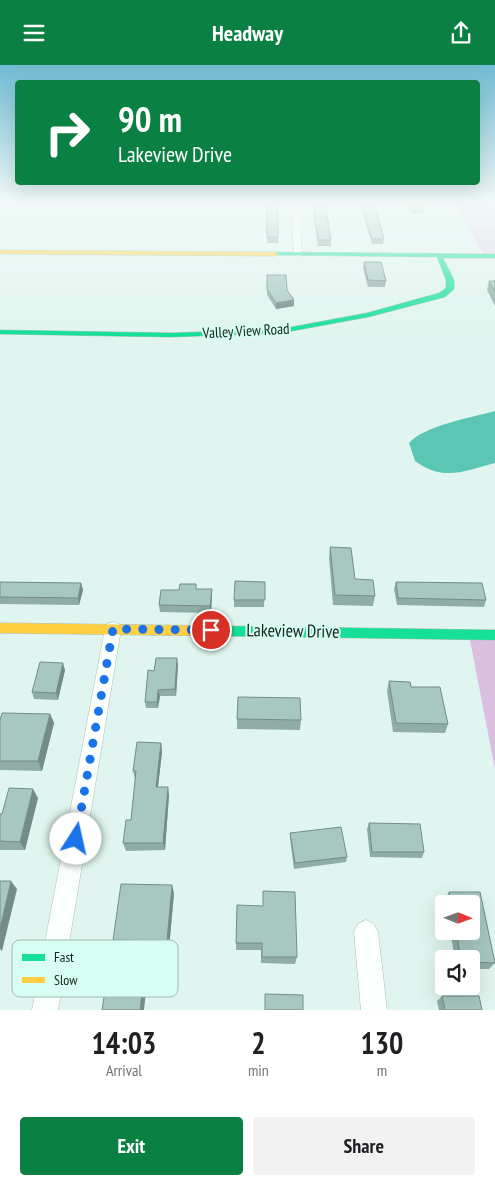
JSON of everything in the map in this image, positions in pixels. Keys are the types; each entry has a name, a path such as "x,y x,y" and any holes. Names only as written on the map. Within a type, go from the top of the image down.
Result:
{"street":[{"path":"297,246 298,254"},
{"path":"0,252 495,256"},
{"name":"Valley View Road","path":"1,332 180,334 281,331 315,326 368,315 442,295 450,289 450,280 439,255"},
{"name":"Lakeview Drive","path":"0,628 495,635"},
{"path":"57,940 113,629"},
{"path":"366,932 374,1010"},
{"path":"45,1010 47,997"}],"shaded area":[{"path":"478,246 495,246 495,256 484,256"},
{"path":"495,411 495,463 454,473 445,473 425,467 415,461 409,443 416,437 449,423"},
{"path":"469,635 495,635 495,769"}],"building":[{"path":"364,262 381,262 386,281 368,280"},
{"path":"267,275 286,275 287,290 294,300 276,303 267,289"},
{"path":"489,281 495,281 495,292"},
{"path":"330,547 351,548 355,579 373,580 375,596 335,595"},
{"path":"235,581 265,582 265,600 234,600"},
{"path":"0,582 81,583 78,598 0,597"},
{"path":"396,582 482,583 486,600 398,598"},
{"path":"180,584 196,584 196,589 212,589 210,606 159,605 161,590 179,590"},
{"path":"156,658 177,658 175,689 158,690 157,702 145,702 148,670 154,671"},
{"path":"40,662 63,663 56,693 32,692"},
{"path":"389,681 410,682 411,687 440,687 448,724 396,723"},
{"path":"238,697 300,698 301,720 237,719"},
{"path":"2,713 50,714 38,761 0,761 0,720"},
{"path":"137,742 161,743 156,787 168,787 163,843 123,843 126,820 131,820 136,771 133,771"},
{"path":"9,788 33,789 20,842 0,841 0,814 2,814"},
{"path":"369,823 420,824 424,852 372,852"},
{"path":"341,827 347,857 295,863 290,833"},
{"path":"0,881 11,881 0,929"},
{"path":"121,884 172,885 167,940 113,940"},
{"path":"263,891 295,892 297,957 262,957 262,943 236,943 237,905 263,906"},
{"path":"449,892 480,892 495,963 480,962 480,950 459,950 458,940 480,940 480,895 450,895"},
{"path":"265,994 303,995 303,1010 265,1010"},
{"path":"442,996 479,996 482,1010 445,1010"},
{"path":"104,997 142,997 140,1010 102,1010"}],"traffic: fast":[{"path":"275,254 495,256"},
{"path":"0,332 171,335 281,331 368,315 442,295 450,289 450,280 439,255"},
{"path":"225,631 495,635"}],"traffic: slow":[{"path":"0,252 275,254"},
{"path":"0,628 225,631"}],"route":[{"path":"76,839 113,629 211,630"}]}
